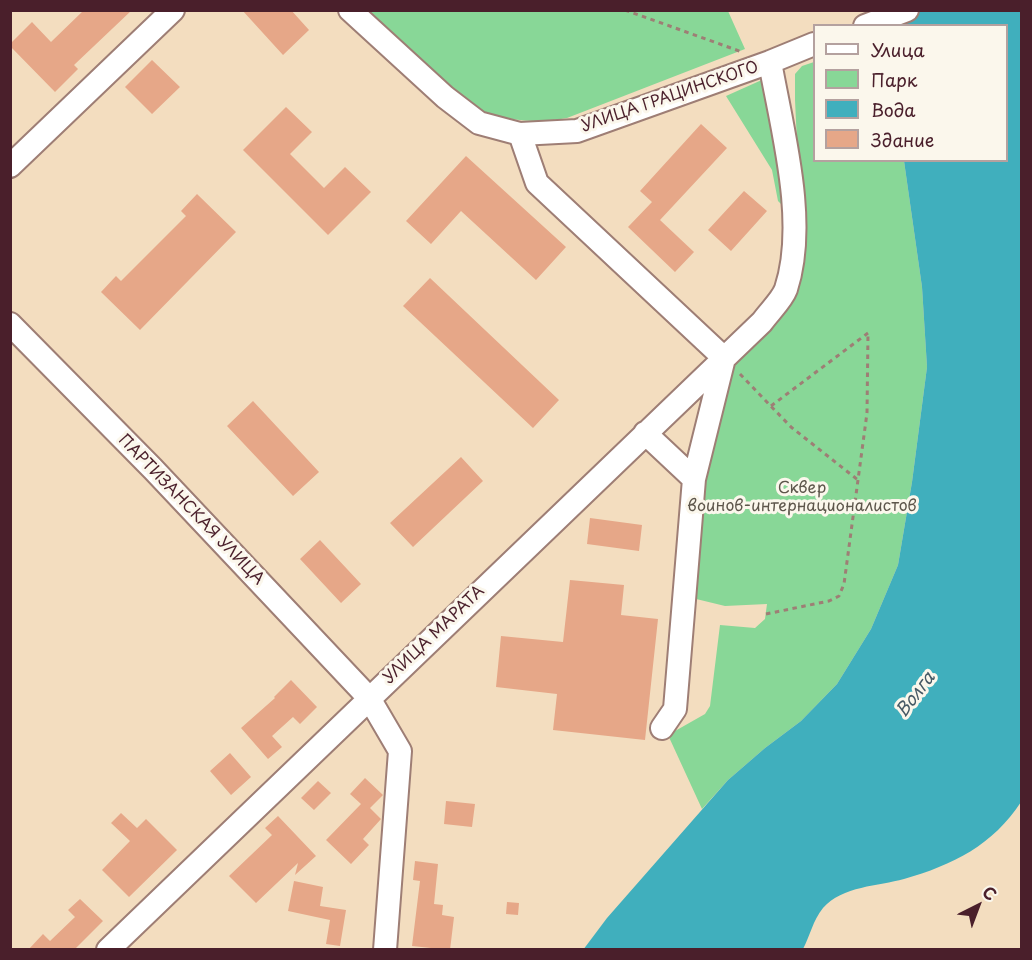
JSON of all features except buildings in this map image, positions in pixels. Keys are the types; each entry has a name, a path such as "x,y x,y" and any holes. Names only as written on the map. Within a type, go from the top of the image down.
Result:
{"street":[{"path":"10,166 173,10"},
{"name":"УЛИЦА ГРАЦИНСКОГО","path":"350,10 445,97 479,123 520,134 577,131 813,44"},
{"path":"870,24 907,10"},
{"name":"УЛИЦА МАРАТА","path":"108,950 762,322 785,291 792,262 794,225 793,190 770,62"},
{"path":"520,134 537,183 724,358 694,479 675,709 662,728"},
{"name":"ПАРТИЗАНСКАЯ УЛИЦА","path":"10,324 153,469 369,698 400,751 385,950"},
{"path":"645,434 694,479"}],"path":[{"path":"625,10 770,62"},
{"path":"766,614 829,601 839,596 844,584 867,413 868,333 771,406"},
{"path":"724,358 791,427 859,480"}],"green space":[{"path":"366,11 728,11 745,49 567,118 548,121 519,120 490,114 473,106"},
{"name":"Сквер воинов-интернационалистов","path":"813,62 813,162 904,162 922,287 927,367 912,482 898,565 871,629 837,684 801,721 728,780 702,809 668,735 705,714 710,706 720,625 755,628 765,619 767,604 725,606 688,597 697,482 724,371 802,249 795,74 802,66"},
{"path":"764,79 782,165 782,205 778,201 772,170 726,96"}],"water":[{"name":"Волга","path":"869,11 1021,11 1021,802 1010,817 985,842 955,860 904,879 850,891 831,901 817,918 803,949 583,950 607,918 728,780 801,721 837,684 871,629 898,565 912,482 927,367 922,287 904,162 1008,162 1008,24 875,24"}]}
